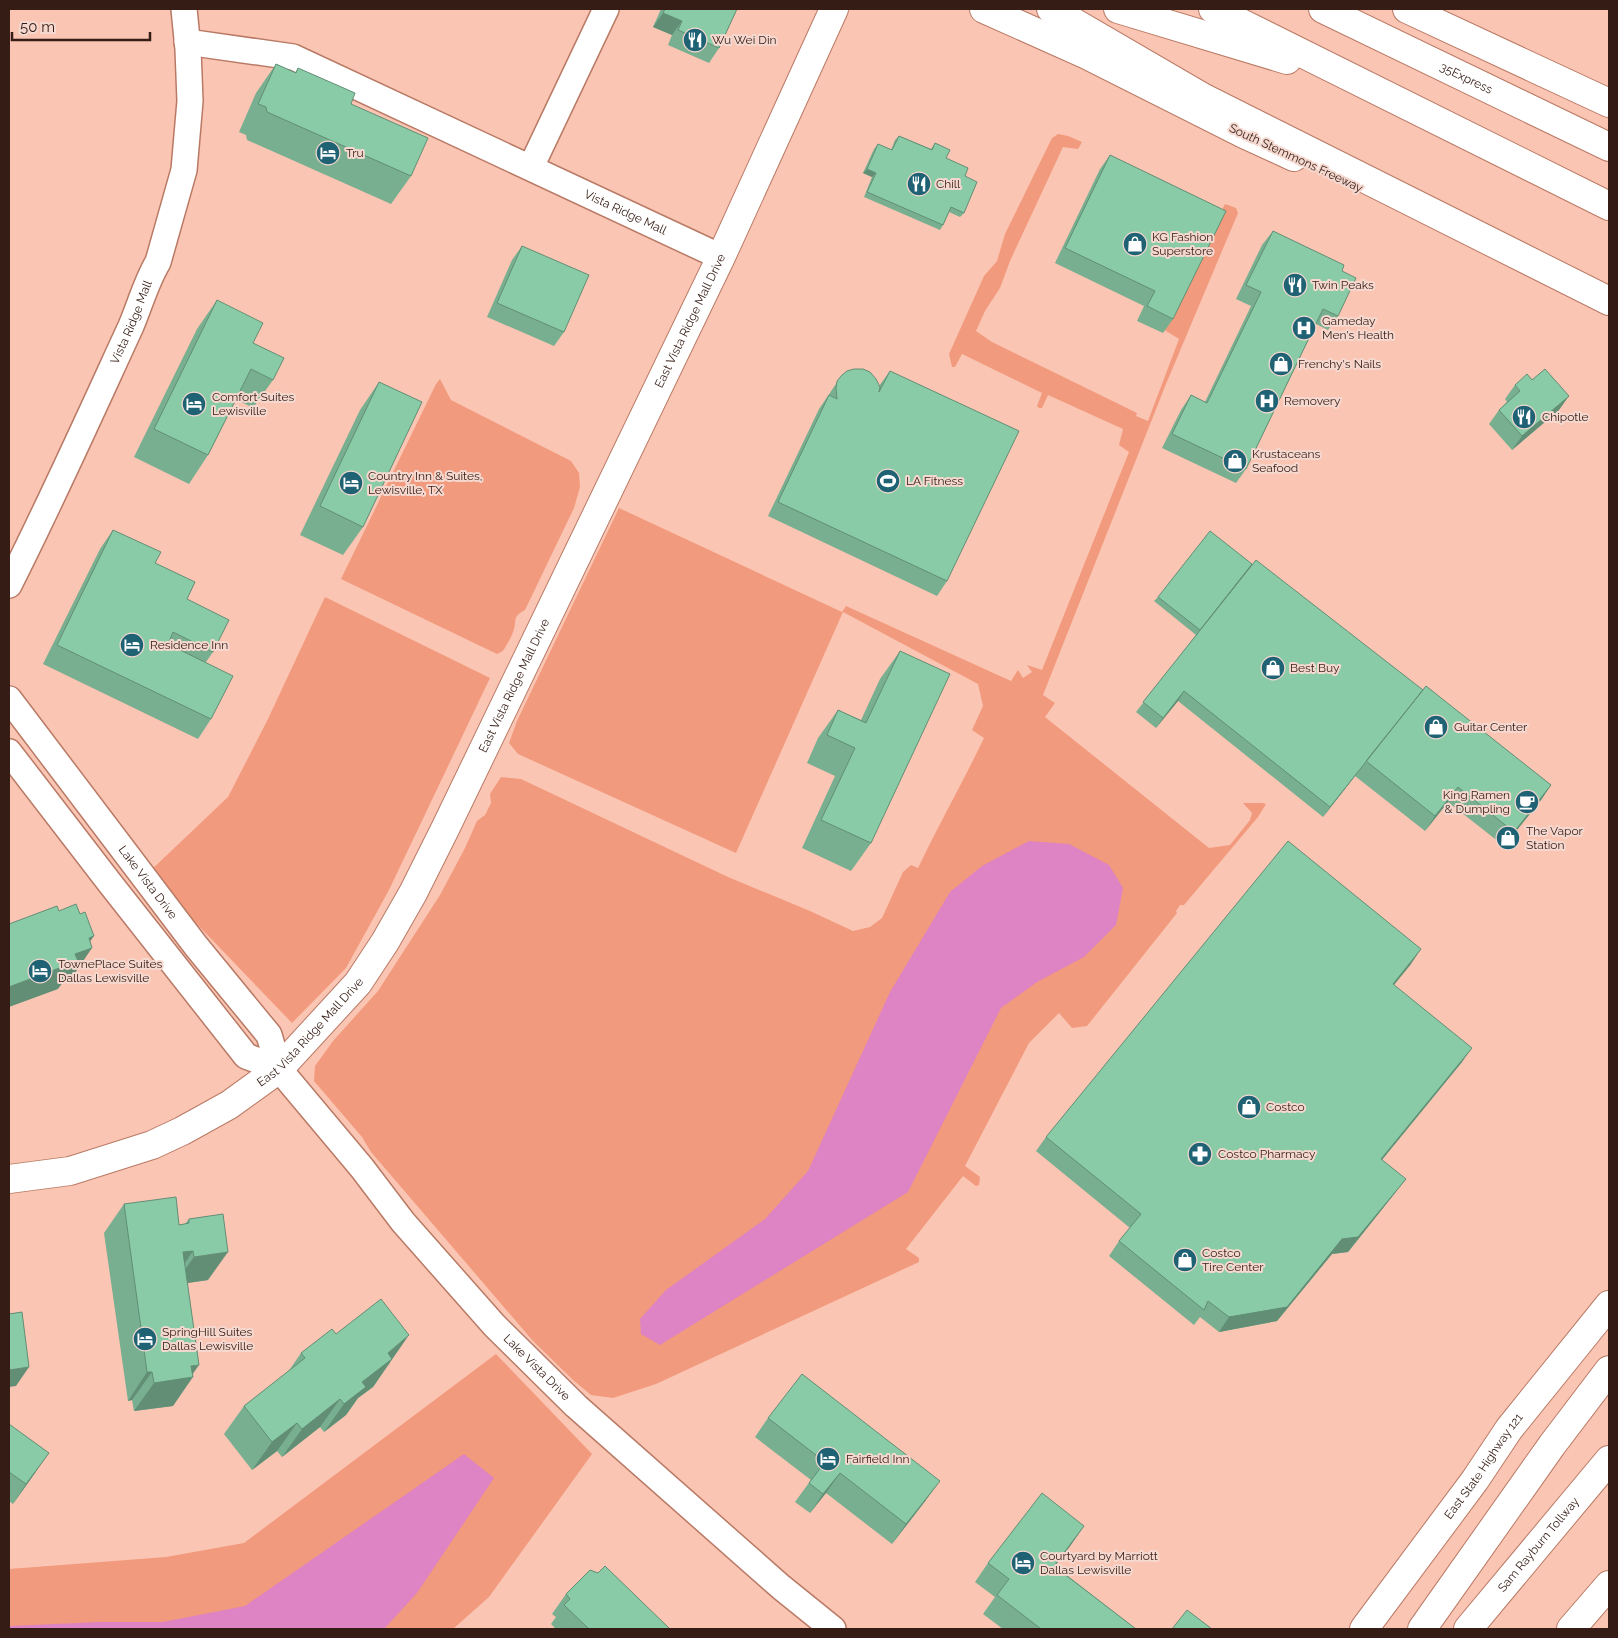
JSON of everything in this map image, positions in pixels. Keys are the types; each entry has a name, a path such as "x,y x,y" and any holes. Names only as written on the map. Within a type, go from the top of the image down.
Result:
{"main road":[{"name":"East Vista Ridge Mall Drive","path":"9,1179 70,1171 152,1146 182,1132 229,1105 278,1069 358,983 386,942 413,893 721,257 834,9"},
{"name":"South Stemmons Freeway","path":"984,9 1087,55 1244,134 1609,305"},
{"path":"1051,9 1204,98 1609,301"},
{"path":"1118,9 1362,83"},
{"path":"1213,9 1609,206"},
{"name":"35Express","path":"1323,9 1609,147"},
{"path":"1406,9 1609,103"},
{"name":"East State Highway 121","path":"1364,1629 1475,1480 1509,1429 1609,1305"},
{"path":"1422,1629 1552,1445 1609,1370"},
{"name":"Sam Rayburn Tollway","path":"1468,1629 1609,1460"},
{"path":"1572,1629 1609,1585"}],"street":[{"name":"Vista Ridge Mall","path":"9,586 158,262 184,170 190,101 184,9"},
{"path":"531,167 606,9"},
{"name":"Vista Ridge Mall","path":"187,42 293,57 721,257"},
{"name":"Lake Vista Drive","path":"9,699 196,946 269,1035 278,1069 362,1168 403,1222 494,1325 576,1406 781,1587 832,1629"},
{"name":"Lake Vista Drive","path":"9,752 246,1056 278,1069"}],"shaded area":[{"path":"1058,134 1082,142 1078,149 1063,147 1010,261 1000,288 985,311 976,331 992,342 1137,413 1136,416 1148,421 1179,339 1163,329 1225,204 1236,208 1238,213 1166,384 1043,695 1055,703 1045,717 1209,848 1230,845 1250,820 1252,813 1243,803 1266,804 1258,817 1184,905 1180,905 1176,911 1177,913 1087,1026 1072,1028 1059,1013 1029,1043 965,1166 980,1177 979,1185 976,1186 963,1176 906,1249 919,1258 919,1262 656,1384 613,1398 591,1395 533,1341 371,1152 362,1137 314,1081 315,1066 333,1041 378,991 440,895 477,821 485,815 491,803 490,794 501,777 521,779 728,877 853,931 870,927 882,918 903,872 911,865 918,868 984,738 972,730 983,706 978,684 843,612 736,853 518,754 509,743 517,721 619,508 842,612 846,606 1011,681 1018,670 1023,678 1032,672 1027,665 1042,670 1129,452 1119,445 1123,429 1048,395 1042,408 1039,408 1037,406 1042,393 962,354 955,367 952,367 949,354 984,276 997,261 1005,234 1052,138"},
{"path":"440,379 451,400 571,461 579,473 580,487 574,508 525,610 517,616 509,640 503,651 497,654 341,579"},
{"path":"325,597 490,678 389,890 346,968 292,1023 148,873 228,797 267,721"},
{"path":"1029,841 1069,844 1109,865 1123,888 1116,925 1084,957 1037,982 1001,1008 908,1192 660,1345 641,1334 640,1319 666,1290 765,1219 808,1171 890,992 950,892 982,866"},
{"path":"496,1354 592,1454 489,1597 453,1629 9,1629 9,1569 166,1557 244,1543"},
{"path":"464,1454 494,1478 417,1593 384,1629 9,1629 9,1626 101,1622 163,1622 245,1606"}],"building":[{"path":"665,9 737,9 719,48 678,30 682,21 663,13"},
{"path":"276,64 296,73 298,68 355,93 351,104 428,138 411,176 267,112 266,107 258,104"},
{"name":"Chill","path":"899,136 932,150 935,143 950,150 946,158 968,168 965,176 977,182 964,213 951,207 943,225 867,192 876,173 867,169 878,144 892,150"},
{"name":"KG Fashion Superstore","path":"1110,155 1226,211 1173,319 1147,306 1155,291 1065,248"},
{"path":"1273,231 1344,265 1342,271 1356,278 1338,316 1323,309 1246,469 1172,434 1191,395 1207,403 1261,292 1246,285"},
{"path":"522,246 589,275 564,332 497,303"},
{"name":"Comfort Suites Lewisville","path":"217,300 263,323 253,343 284,358 273,380 251,369 208,455 154,429"},
{"name":"LA Fitness","path":"863,369 870,372 880,387 879,392 890,371 1019,431 947,581 778,502 829,395 837,399 837,381 847,371"},
{"name":"Chipotle","path":"1545,369 1569,396 1522,436 1499,410 1520,391 1515,385 1527,374 1532,380"},
{"name":"Country Inn & Suites, Lewisville, TX","path":"379,382 422,402 363,527 320,506"},
{"name":"Residence Inn","path":"113,530 161,552 155,563 195,582 187,599 229,620 213,652 173,632 168,644 233,676 211,719 57,645"},
{"path":"1210,531 1252,564 1200,630 1158,597"},
{"name":"Best Buy","path":"1256,560 1423,690 1330,807 1184,691 1163,718 1143,702"},
{"path":"900,651 950,674 871,843 821,820 855,748 827,735 838,710 866,723"},
{"path":"1426,686 1551,785 1514,832 1458,787 1435,816 1366,761"},
{"name":"Costco","path":"1288,841 1421,949 1393,984 1472,1048 1381,1159 1406,1179 1358,1237 1342,1239 1287,1307 1229,1317 1208,1301 1204,1310 1119,1241 1141,1214 1046,1137"},
{"path":"76,904 80,914 85,912 94,936 89,938 92,948 75,954 78,961 9,987 9,924 57,906 59,911"},
{"path":"176,1197 179,1225 189,1223 189,1219 223,1214 228,1252 194,1257 193,1251 183,1252 199,1365 191,1366 193,1377 154,1383 152,1372 147,1372 124,1204"},
{"path":"381,1299 409,1335 388,1353 392,1359 362,1382 366,1387 344,1404 340,1399 302,1429 297,1423 272,1442 244,1406 305,1358 301,1353 332,1329 336,1334"},
{"path":"22,1312 29,1367 9,1370 9,1314"},
{"path":"802,1374 940,1481 906,1524 840,1473 823,1494 809,1483 825,1462 768,1418"},
{"path":"9,1424 49,1453 26,1484 9,1472"},
{"name":"Courtyard by Marriott Dallas Lewisville","path":"1042,1493 1084,1526 1054,1566 1136,1629 1041,1629 997,1595 1009,1579 988,1563"},
{"path":"605,1566 670,1629 589,1629 564,1605 570,1599 566,1594 590,1570 598,1573"},
{"path":"1187,1610 1212,1629 1172,1629"}],"place":[{"name":"Wu Wei Din","path":"695,40"},
{"name":"Tru","path":"328,153"},
{"name":"Chill","path":"919,184"},
{"name":"KG Fashion Superstore","path":"1135,244"},
{"name":"Twin Peaks","path":"1295,285"},
{"name":"Gameday Men's Health","path":"1304,328"},
{"name":"Frenchy's Nails","path":"1281,364"},
{"name":"Removery","path":"1267,401"},
{"name":"Comfort Suites Lewisville","path":"194,404"},
{"name":"Chipotle","path":"1524,417"},
{"name":"Krustaceans Seafood","path":"1235,461"},
{"name":"LA Fitness","path":"888,481"},
{"name":"Country Inn & Suites, Lewisville, TX","path":"351,483"},
{"name":"Residence Inn","path":"132,645"},
{"name":"Best Buy","path":"1273,668"},
{"name":"Guitar Center","path":"1436,727"},
{"name":"King Ramen & Dumpling","path":"1527,802"},
{"name":"The Vapor Station","path":"1508,838"},
{"name":"TownePlace Suites Dallas Lewisville","path":"40,971"},
{"name":"Costco","path":"1249,1107"},
{"name":"Costco Pharmacy","path":"1200,1154"},
{"name":"Costco Tire Center","path":"1185,1260"},
{"name":"SpringHill Suites Dallas Lewisville","path":"145,1339"},
{"name":"Fairfield Inn","path":"828,1459"},
{"name":"Courtyard by Marriott Dallas Lewisville","path":"1023,1563"}]}
